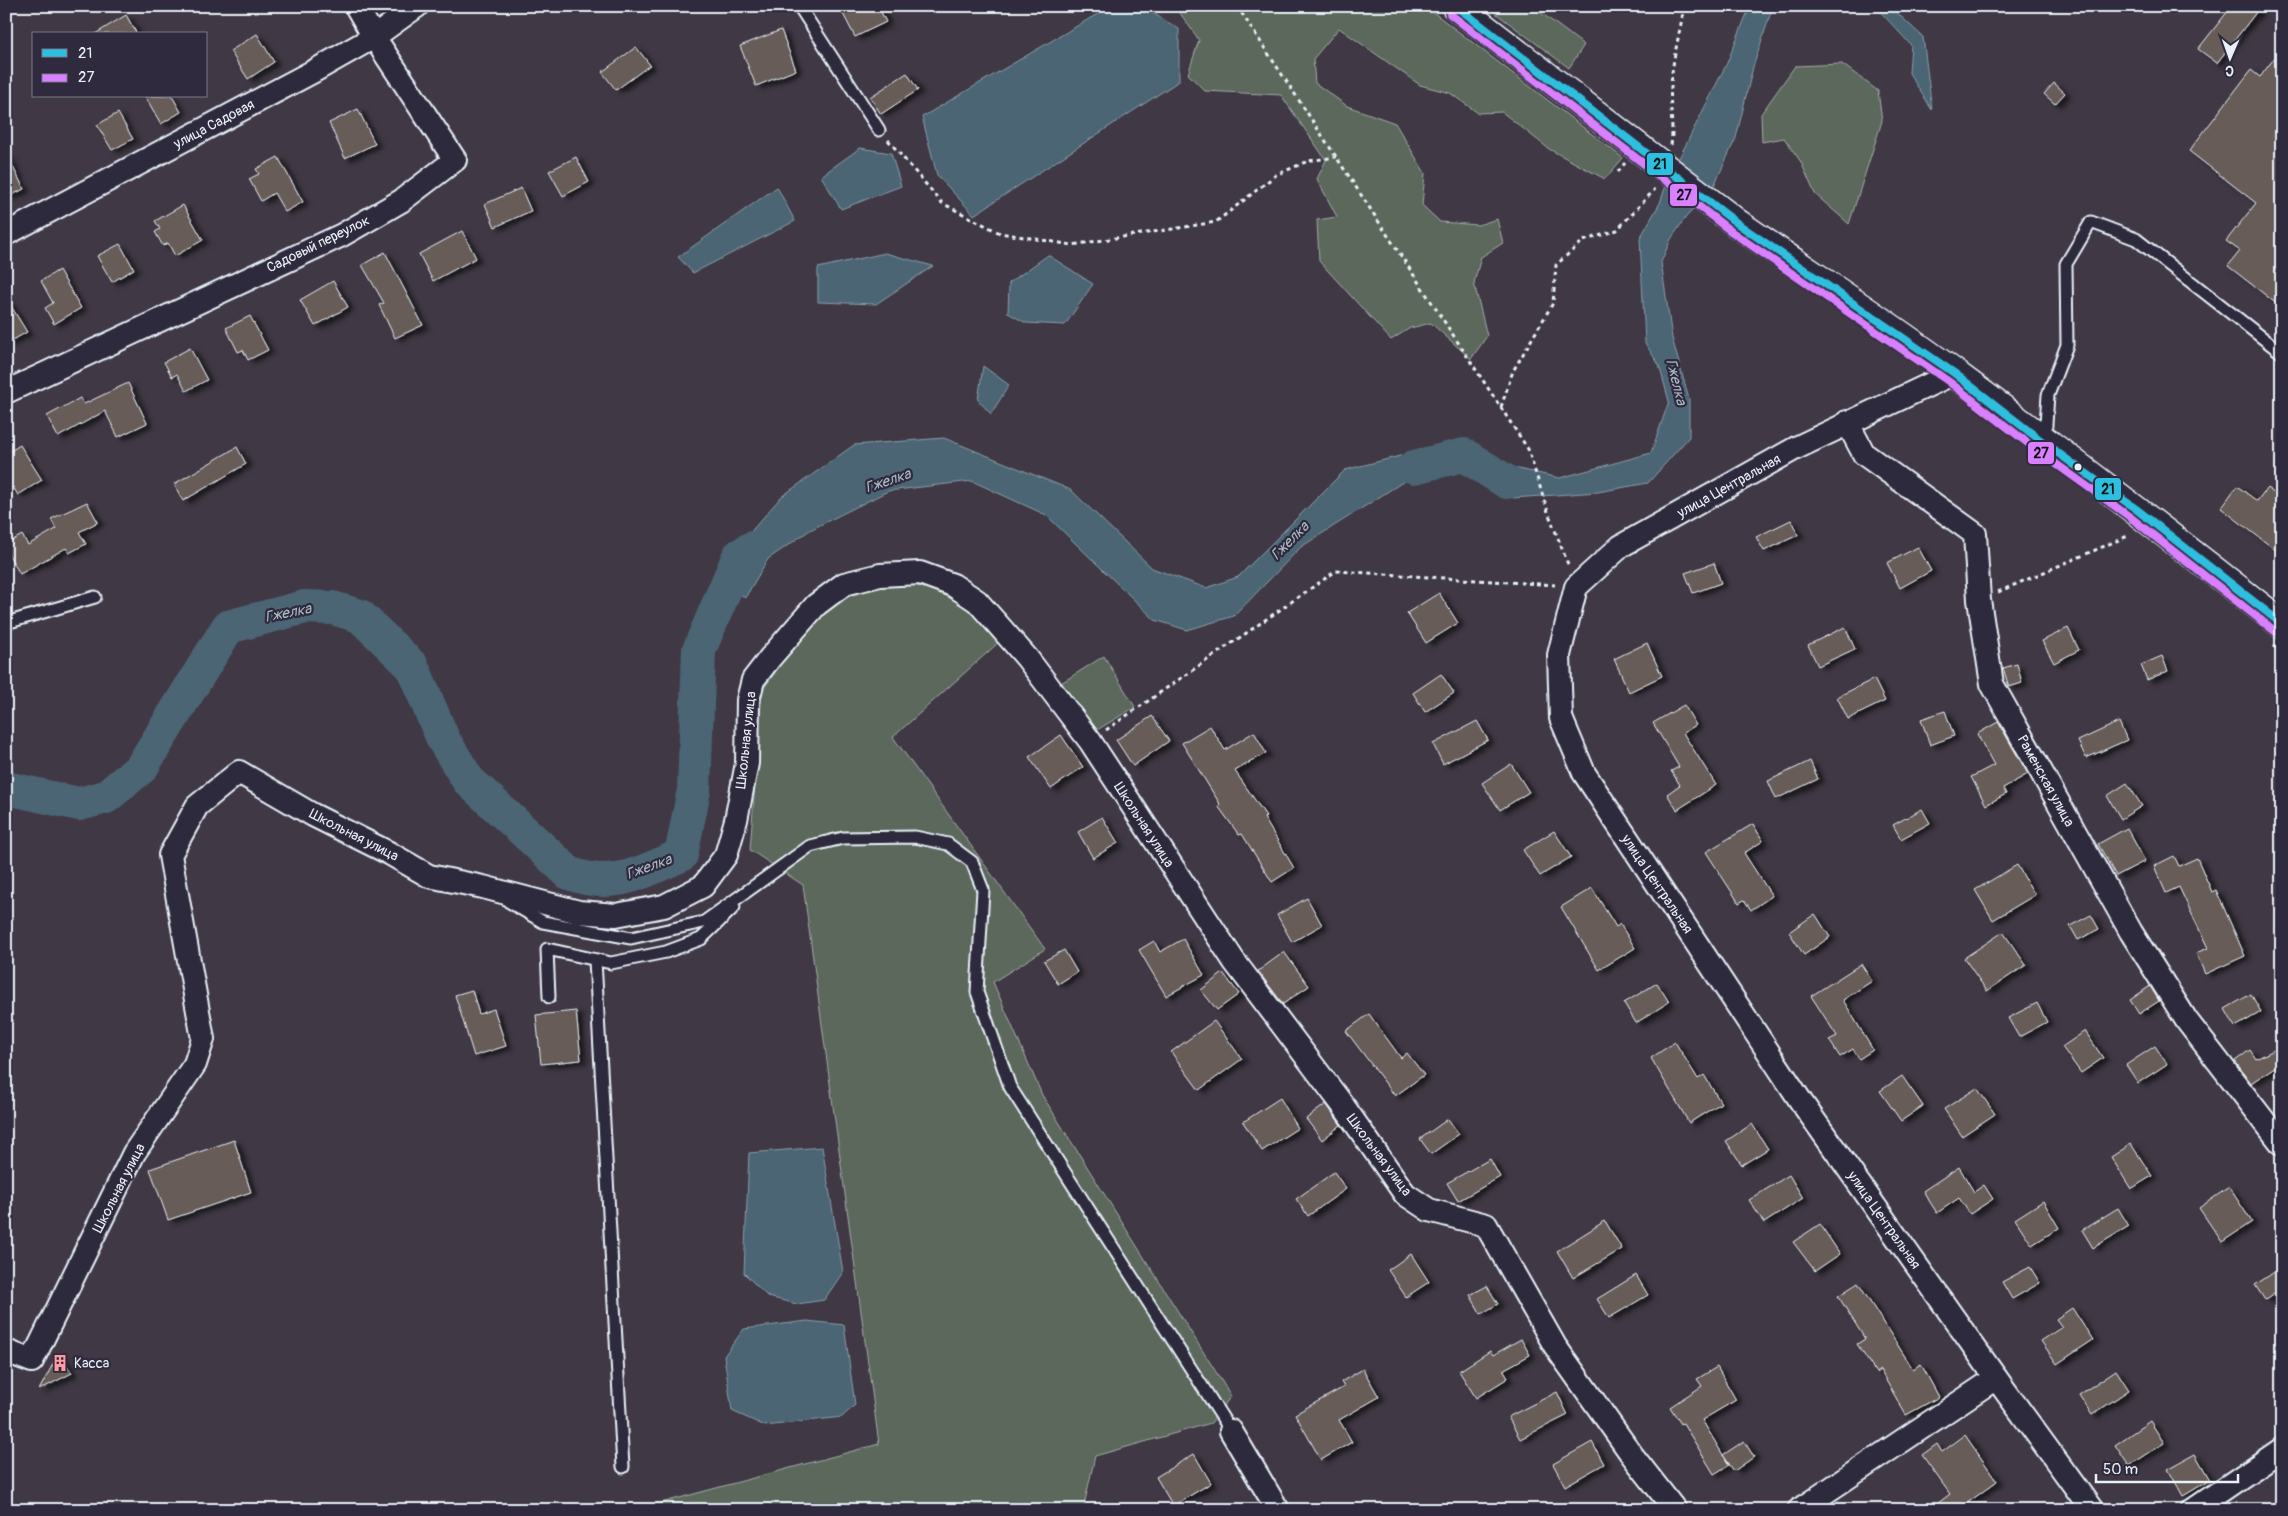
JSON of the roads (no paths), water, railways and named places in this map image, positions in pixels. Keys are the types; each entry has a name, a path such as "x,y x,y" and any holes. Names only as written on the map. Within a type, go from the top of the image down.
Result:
{"main road":[{"path":"1456,6 1738,224 1954,374 2044,443 2136,509 2282,624"}],"street":[{"name":"Садовый переулок","path":"6,392 342,235 402,202 455,160 374,37 356,6"},
{"name":"улица Садовая","path":"6,234 374,37 417,6"},
{"name":"улица Центральная","path":"1954,374 1847,422 1796,448 1621,546 1576,587 1559,655 1561,718 1584,774 1802,1103 1996,1378 2092,1510"},
{"name":"Раменская улица","path":"1847,422 1864,454 1974,534 1979,600 1992,684 2131,932 2187,1021 2282,1144"},
{"name":"Школьная улица","path":"6,1351 32,1361 134,1154 198,1056 203,1039 170,854 197,806 239,772 313,815 430,876 483,887 579,912 616,915 664,906 703,886 726,855 736,820 747,763 748,700 753,680 816,605 844,584 880,575 920,573 952,585 977,601 1027,658 1090,741 1234,961 1342,1104 1405,1194 1429,1210 1486,1225 1555,1346 1632,1455 1675,1510"},
{"path":"1798,1510 1996,1378"},
{"path":"1231,1430 1278,1510"},
{"path":"2193,1510 2282,1449"}],"lane":[{"path":"799,6 879,130"},
{"path":"2044,443 2048,395 2067,345 2066,264 2091,222 2136,239 2282,353"},
{"path":"6,624 95,597"},
{"path":"483,887 544,922 631,938 704,922 810,846 843,838 915,837 948,844 972,862 983,890 977,992 1010,1086 1231,1430"},
{"path":"549,997 547,949 611,963 666,952 701,939 764,878"},
{"path":"595,960 623,1467"}],"water":[{"path":"1111,6 1141,6 1179,29 1179,81 974,215 937,175 922,117"},
{"path":"1750,6 1778,6 1771,12 1753,67 1736,138 1711,192 1686,217 1671,239 1661,262 1672,338 1689,399 1689,437 1648,483 1598,492 1513,498 1475,463 1406,480 1301,547 1234,616 1187,630 1155,620 1046,515 972,481 888,491 810,530 768,559 745,598 715,573 781,497 854,445 944,438 1071,490 1152,568 1206,588 1238,577 1345,470 1427,449 1560,478 1651,453 1669,401 1659,365 1645,343 1640,238 1660,203 1667,182 1727,63"},
{"path":"1875,6 1894,6 1897,13 1923,37 1932,110 1909,73 1911,45"},
{"path":"860,148 891,153 901,186 841,209 821,176"},
{"path":"777,187 795,221 693,273 678,257"},
{"path":"885,253 933,266 876,304 818,302 818,268"},
{"path":"1048,255 1093,284 1065,325 1026,323 1008,313 1009,283"},
{"path":"983,366 1009,385 991,414 978,400"},
{"path":"822,1147 843,1272 824,1300 797,1304 768,1297 744,1273 749,1153"},
{"path":"807,1321 844,1325 855,1405 842,1417 765,1426 732,1411 724,1356 744,1329"}],"waterway":[{"name":"Гжелка","path":"1414,467 1464,455 1507,482"},
{"name":"Гжелка","path":"6,790 11,789 79,804 106,797 141,768 228,627 305,607 333,608 360,616 412,666 443,739 468,780 569,873 599,880 613,880 639,873 681,855 694,790 699,650 739,556 752,548"}],"place":[{"name":"Касса","path":"60,1363"}]}
